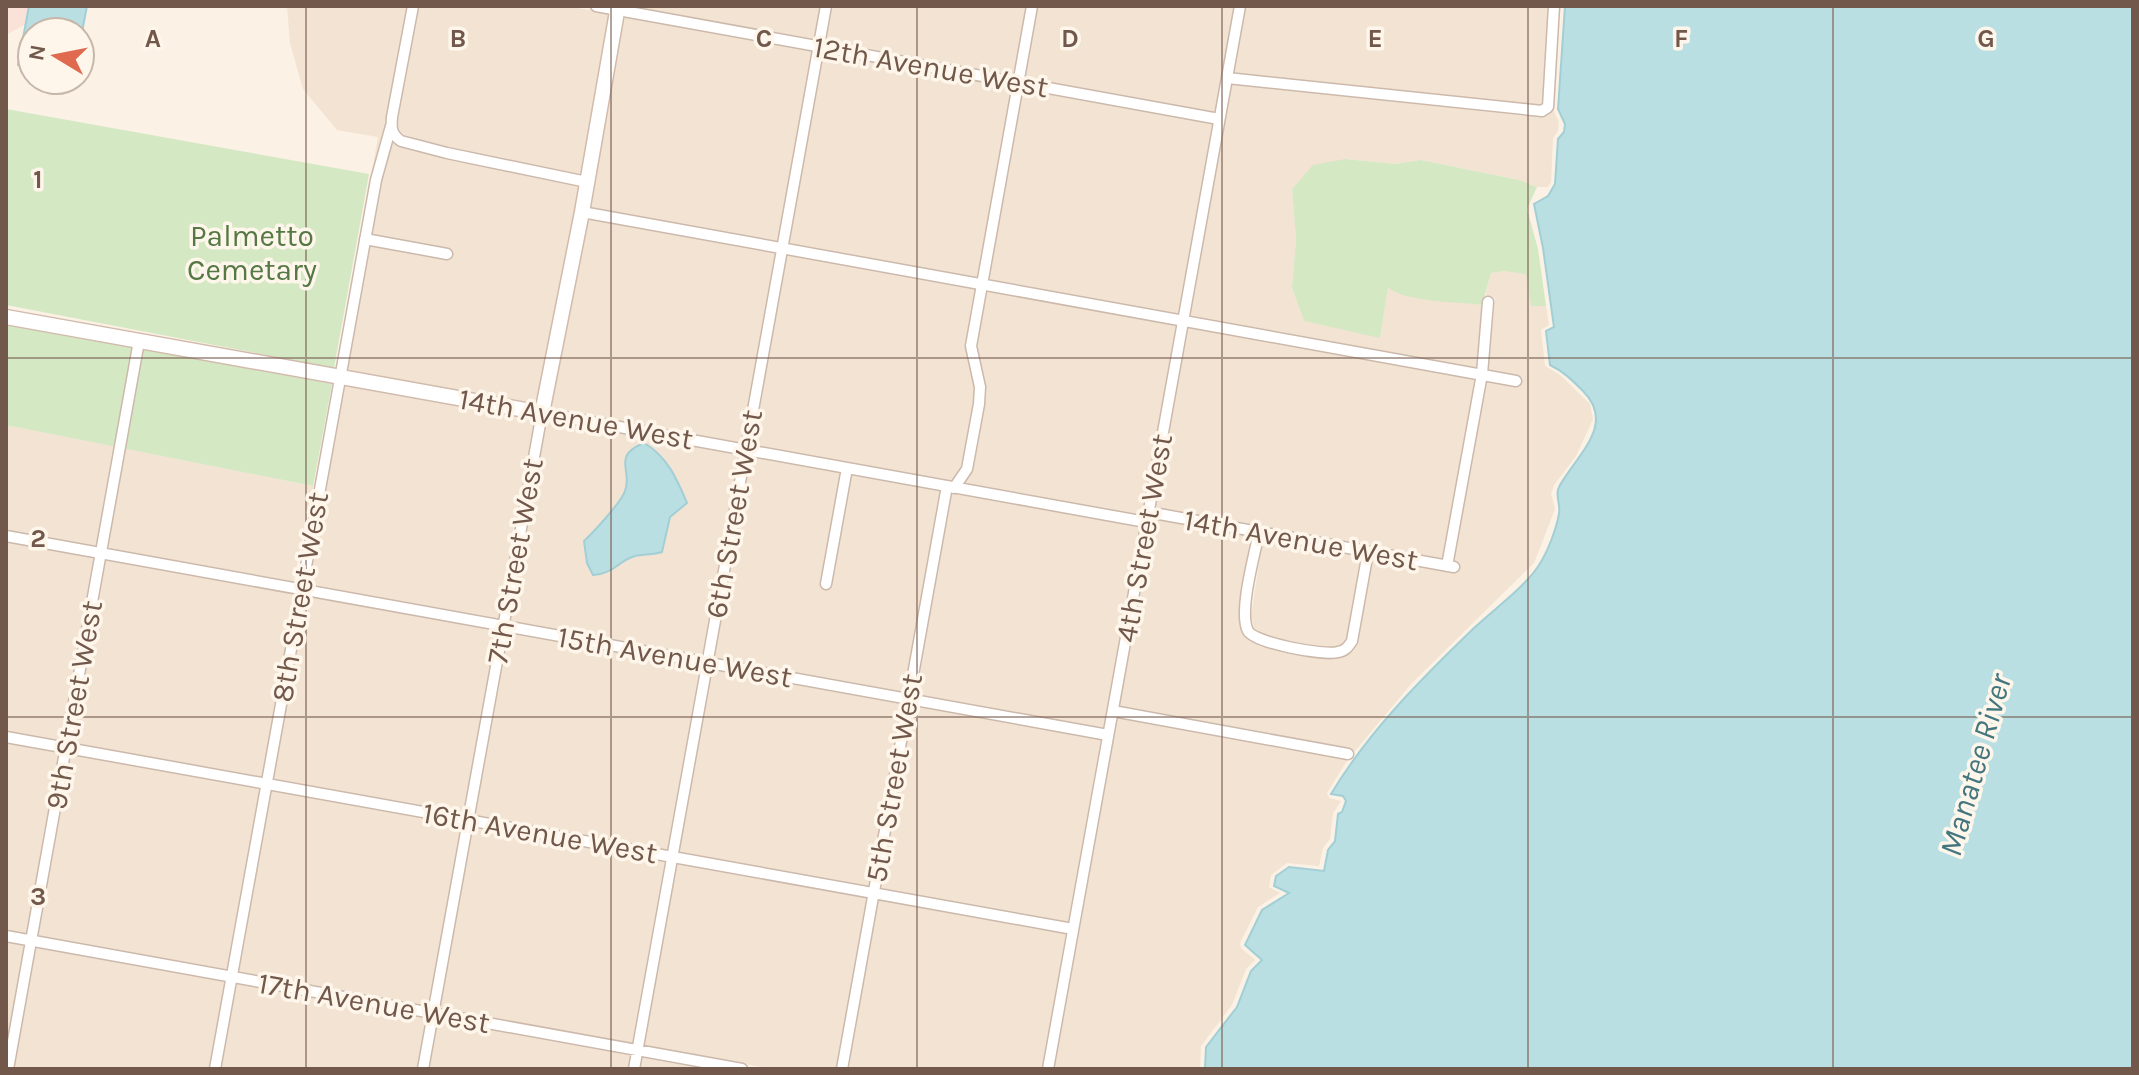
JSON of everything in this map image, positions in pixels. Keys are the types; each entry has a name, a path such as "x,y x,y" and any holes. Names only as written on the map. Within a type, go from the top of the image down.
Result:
{"street":[{"name":"8th Street West","path":"215,1069 365,239 376,180 391,128 413,6"},
{"name":"12th Avenue West","path":"596,6 1219,119"},
{"name":"6th Street West","path":"634,1069 826,6"},
{"name":"5th Street West","path":"842,1069 950,487 967,469 979,404 980,387 971,346 1032,6"},
{"name":"4th Street West","path":"1048,1069 1240,6"},
{"path":"1227,78 1547,110 1554,6"},
{"name":"7th Street West","path":"423,1069 618,8"},
{"path":"391,128 401,141 411,144 587,182"},
{"path":"582,212 1516,381"},
{"path":"365,239 447,254"},
{"path":"1482,374 1488,302"},
{"name":"14th Avenue West","path":"6,317 950,487 1259,532 1450,566 1482,374"},
{"name":"9th Street West","path":"8,1069 139,341"},
{"path":"826,584 847,468"},
{"path":"1259,532 1245,616 1248,631 1261,641 1330,653 1347,648 1352,641 1368,552"},
{"name":"15th Avenue West","path":"6,536 1108,735"},
{"path":"1113,711 1348,754"},
{"name":"16th Avenue West","path":"6,737 1073,929"},
{"name":"17th Avenue West","path":"6,936 742,1069"}],"shaded area":[{"path":"6,6 29,6 27,16 16,16 16,30 6,35"},
{"path":"287,6 407,6 385,125 372,171 378,137 337,130 303,89 290,43"},
{"path":"419,6 566,6 611,14 582,176 448,148 399,133 397,122"},
{"path":"625,6 820,6 814,40"},
{"path":"832,6 1026,6 1014,76 825,42"},
{"path":"1038,6 1234,6 1215,113 1025,78"},
{"path":"1246,6 1548,6 1542,105 1234,73"},
{"path":"623,16 812,50 777,242 589,208"},
{"path":"823,52 1012,86 977,278 789,244"},
{"path":"1232,84 1535,117 1549,114 1553,109 1559,122 1553,138 1551,182 1548,187 1421,160 1395,164 1345,159 1292,189 1296,239 1292,288 1304,321 1380,337 1388,286 1416,297 1482,305 1476,368 1190,316"},
{"path":"1023,89 1213,123 1178,314 989,280"},
{"path":"393,141 399,146 446,158 581,186 537,407 347,373 370,246 452,260 453,250 372,235 381,181"},
{"path":"587,218 775,252 741,444 549,409"},
{"path":"787,254 975,288 965,345 974,387 974,403 961,466 951,482 752,446"},
{"path":"1491,273 1526,273 1531,305 1546,306 1549,325 1541,330 1545,366 1560,375 1590,404 1593,419 1576,456 1554,485 1551,494 1555,509 1534,563 1412,683 1355,751 1119,707 1153,518 1252,536 1239,616 1243,634 1260,646 1330,658 1351,652 1358,642 1373,558 1458,573 1460,563 1453,562 1487,381 1520,387 1523,377 1488,370 1495,298 1485,296"},
{"path":"987,290 1176,325 1142,516 963,484 973,470 985,404 986,386 977,346"},
{"path":"1188,327 1475,379 1442,560 1155,508"},
{"path":"345,383 535,417 499,620 308,585"},
{"path":"547,419 739,454 702,656 510,622","holes":["625,460 670,470 677,479 662,552 637,556 609,573 587,563 585,541 626,491"]},
{"path":"6,425 313,486 293,584 6,531"},
{"path":"750,456 841,472 820,588 831,589 852,475 940,490 904,693 714,658"},
{"path":"952,493 1140,526 1103,729 915,695"},
{"path":"1263,538 1362,556 1347,639 1343,644 1330,648 1263,636 1254,628 1251,616"},
{"path":"6,541 94,557 61,741 6,731"},
{"path":"106,559 295,593 262,777 73,743"},
{"path":"307,596 497,630 464,814 273,779"},
{"path":"508,632 700,667 667,851 475,816"},
{"path":"712,669 902,703 869,887 679,853"},
{"path":"913,705 1101,739 1068,923 880,889"},
{"path":"1117,717 1348,759 1327,793 1329,798 1341,801 1333,813 1330,839 1323,848 1319,866 1287,863 1271,875 1269,887 1280,893 1258,907 1240,943 1241,948 1255,960 1246,969 1232,1005 1201,1046 1200,1069 1054,1069"},
{"path":"6,742 59,751 26,934 6,931"},
{"path":"71,754 260,788 227,971 38,937"},
{"path":"272,790 462,824 429,1007 238,973"},
{"path":"473,826 665,861 632,1044 440,1009"},
{"path":"677,863 867,897 836,1069 772,1069 644,1046"},
{"path":"878,899 1066,933 1042,1069 848,1069"},
{"path":"6,941 24,945 6,1047"},
{"path":"36,947 225,981 209,1069 14,1069"},
{"path":"237,983 427,1017 417,1069 221,1069"},
{"path":"438,1019 631,1054 628,1069 429,1069"},
{"path":"642,1056 713,1069 640,1069"}],"green space":[{"name":"Palmetto Cemetary","path":"6,109 369,174 334,368 6,305"},
{"path":"1345,159 1395,164 1421,160 1519,180 1537,187 1527,209 1538,249 1546,306 1531,306 1526,274 1504,271 1491,273 1482,305 1406,296 1388,287 1380,338 1304,321 1292,288 1296,239 1292,189 1313,165"},
{"path":"6,323 332,384 313,486 6,425"}],"water":[{"path":"29,6 87,6 85,16 27,16"},
{"name":"Manatee River","path":"1565,6 2133,6 2133,1069 1205,1069 1206,1047 1237,1007 1251,971 1262,960 1245,945 1262,910 1289,893 1274,886 1276,876 1289,867 1324,871 1328,850 1335,841 1338,814 1346,801 1343,796 1331,794 1362,749 1415,686 1534,573 1556,527 1558,489 1591,439 1596,415 1592,403 1571,380 1550,365 1546,331 1554,327 1534,204 1548,196 1555,184 1558,139 1564,132 1565,124 1558,109"},
{"path":"644,443 665,461 687,503 670,517 662,552 635,556 607,572 593,575 587,563 584,541 623,496 627,484 625,464 628,453"}]}
